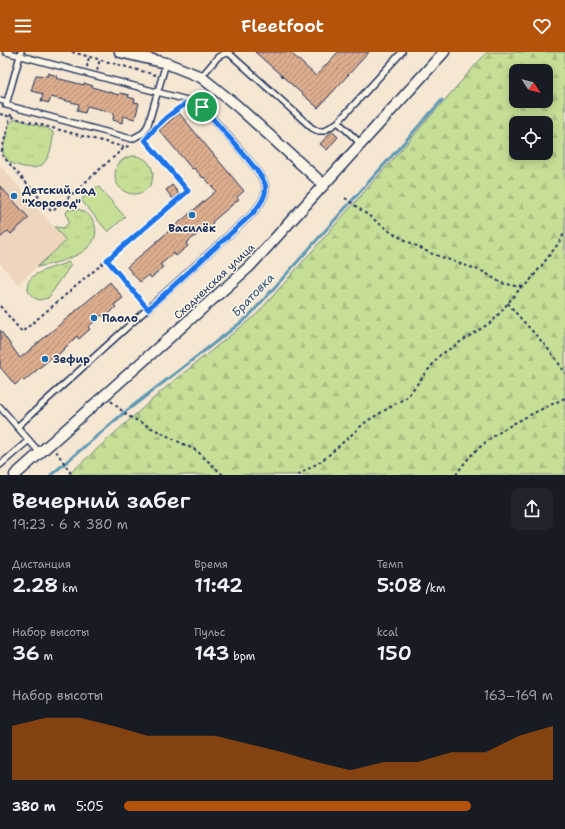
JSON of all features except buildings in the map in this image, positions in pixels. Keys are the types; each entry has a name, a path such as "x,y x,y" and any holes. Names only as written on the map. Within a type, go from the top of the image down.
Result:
{"street":[{"path":"120,52 166,63 201,78 236,105 324,185"},
{"name":"Сходненская улица","path":"15,475 235,280 324,185 444,52"}],"lane":[{"path":"6,52 20,54 191,101 202,107 209,114 261,176 265,190 259,206 252,214 17,427"},
{"path":"201,78 222,53 226,53 234,57 312,128 318,131 324,131 338,122 402,52"},
{"path":"20,54 6,105 132,139 143,133 148,125 166,63"},
{"path":"0,100 7,102"},
{"path":"338,122 361,144"},
{"path":"0,407 40,453"},
{"path":"0,465 29,440"}],"path":[{"path":"72,52 162,77"},
{"path":"86,69 89,57"},
{"path":"96,71 100,59"},
{"path":"155,127 176,109 191,101"},
{"path":"13,107 0,154 51,211 54,210 125,147 132,139"},
{"path":"0,114 125,147 132,145"},
{"path":"138,142 145,140 148,135"},
{"path":"0,306 22,332 188,191 145,140"},
{"path":"345,198 392,234 430,253 484,272 502,283 522,287"},
{"path":"298,475 323,460 366,422 407,397 440,355 493,321 522,287 529,282 554,250 565,232"},
{"path":"107,260 148,309"},
{"path":"508,303 521,320 551,352 565,374"},
{"path":"105,395 128,416 197,451 223,475"},
{"path":"456,475 466,459 502,430 565,398"},
{"path":"51,443 72,475"}],"shaded area":[{"name":"Детский сад \"Хоровод\"","path":"0,165 66,241 18,284 0,264"}],"green space":[{"path":"487,52 565,52 565,475 68,475 165,388 257,314"},
{"path":"16,119 47,128 53,132 53,141 50,151 46,160 40,166 31,168 20,166 6,159 3,153 4,142 10,123"},
{"path":"130,156 138,156 148,161 152,168 152,182 148,189 138,194 130,194 120,189 118,186 115,179 115,171 120,161 123,159"},
{"path":"98,186 125,217 108,232 81,200"},
{"path":"78,209 89,215 93,220 95,226 95,236 92,244 76,256 37,267 66,241 55,227 64,228 69,222 66,213 68,210"},
{"path":"68,262 71,265 48,298 39,300 31,295 28,290 30,279 35,275"}],"waterway":[{"name":"Братовка","path":"51,475 125,412 248,317 442,100"}],"place":[{"name":"Детский сад \"Хоровод\"","path":"14,196"},
{"name":"Василёк","path":"192,215"},
{"name":"Паоло","path":"94,318"},
{"name":"Зефир","path":"45,359"}],"route":[{"path":"191,101 202,107 261,176 265,184 263,198 259,206 252,214 148,309 107,260 188,191 145,140 155,127 176,109 191,101"}]}
